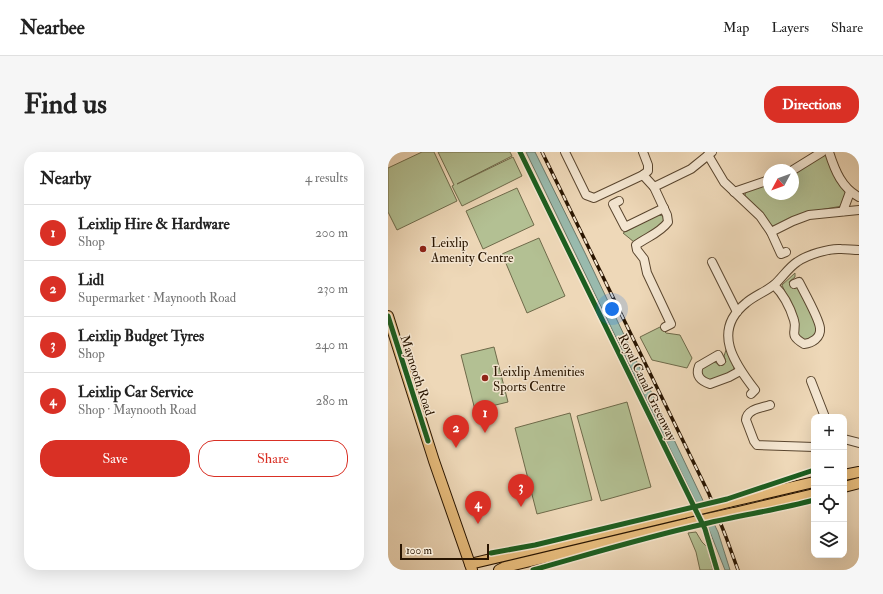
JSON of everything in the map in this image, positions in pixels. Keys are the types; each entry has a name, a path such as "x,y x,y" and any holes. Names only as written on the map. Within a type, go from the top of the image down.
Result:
{"main road":[{"name":"Maynooth Road","path":"388,316 434,461 471,567"},
{"path":"847,474 859,472"},
{"path":"471,567 811,483"},
{"path":"847,486 859,483"},
{"path":"499,570 505,567 811,495"}],"street":[{"path":"565,152 586,195 594,198 643,175 648,171 648,165 642,152"},
{"path":"799,166 822,152"},
{"path":"829,152 838,176 850,192 859,198"},
{"path":"654,187 691,169 710,153 724,182 760,216 771,232 781,254 786,252"},
{"path":"643,175 654,187 667,214 668,222 664,228 636,245 637,250 644,259 647,273 671,324 665,327"},
{"path":"734,192 763,182"},
{"path":"843,211 850,192"},
{"path":"619,200 613,204 626,227 664,208"},
{"path":"771,232 809,215 859,210"},
{"path":"751,394 755,390 740,370 730,348 727,333 737,312 746,303 774,285 789,269 804,258 840,248 858,252"},
{"path":"712,262 737,312"},
{"path":"774,285 781,291 787,301 795,322 795,338 804,344 809,343 818,337 820,330 799,282 794,284"},
{"path":"721,361 718,355 699,366 698,376 702,382 710,384 729,377 740,370"},
{"path":"811,381 824,414"},
{"path":"770,405 750,412 746,417 752,436 758,445 811,447"},
{"path":"847,439 859,443"}],"green space":[{"path":"422,152 434,152 457,201 397,230 388,212 388,168"},
{"path":"438,152 510,152 512,156 457,184 513,157 522,176 462,206 452,186 454,185"},
{"path":"824,154 827,156 847,191 842,206 808,212 775,227 771,225 745,196 746,189 763,185 763,200 799,200 799,169"},
{"path":"517,188 534,225 483,249 466,211"},
{"path":"658,215 664,216 667,222 634,242 623,233"},
{"path":"539,238 565,296 527,313 502,254"},
{"path":"795,273 795,277 789,282 792,288 796,287 799,289 811,312 815,324 816,335 807,339 798,337 796,317 782,285"},
{"path":"660,327 666,333 680,335 692,358 687,368 652,360 640,337"},
{"name":"Leixlip Amenities Sports Centre","path":"494,347 508,402 475,410 461,355"},
{"path":"727,347 734,368 733,371 711,381 702,376 701,369 713,362 717,363 719,366 726,362 724,356"},
{"path":"627,402 651,487 601,501 577,416"},
{"path":"570,413 592,500 537,514 515,428"},
{"path":"696,532 707,547 713,570 700,570 696,552 688,533"}],"shaded area":[{"path":"526,152 535,152 586,255 718,532 730,570 725,570 708,527"}],"railway":[{"path":"542,152 709,494 738,570"}],"cycle path":[{"name":"Royal Canal Greenway","path":"520,152 705,529 717,570"},
{"path":"388,316 428,441"},
{"path":"491,553 535,545 727,499 811,471"},
{"path":"533,570 682,529 811,501"}],"place":[{"name":"Leixlip Amenity Centre","path":"423,249"},
{"name":"Leixlip Amenities Sports Centre","path":"485,378"},
{"name":"Leixlip Hire & Hardware","path":"485,433"},
{"name":"Lidl","path":"456,448"},
{"name":"Leixlip Budget Tyres","path":"521,507"},
{"name":"Leixlip Car Service","path":"478,524"}]}
